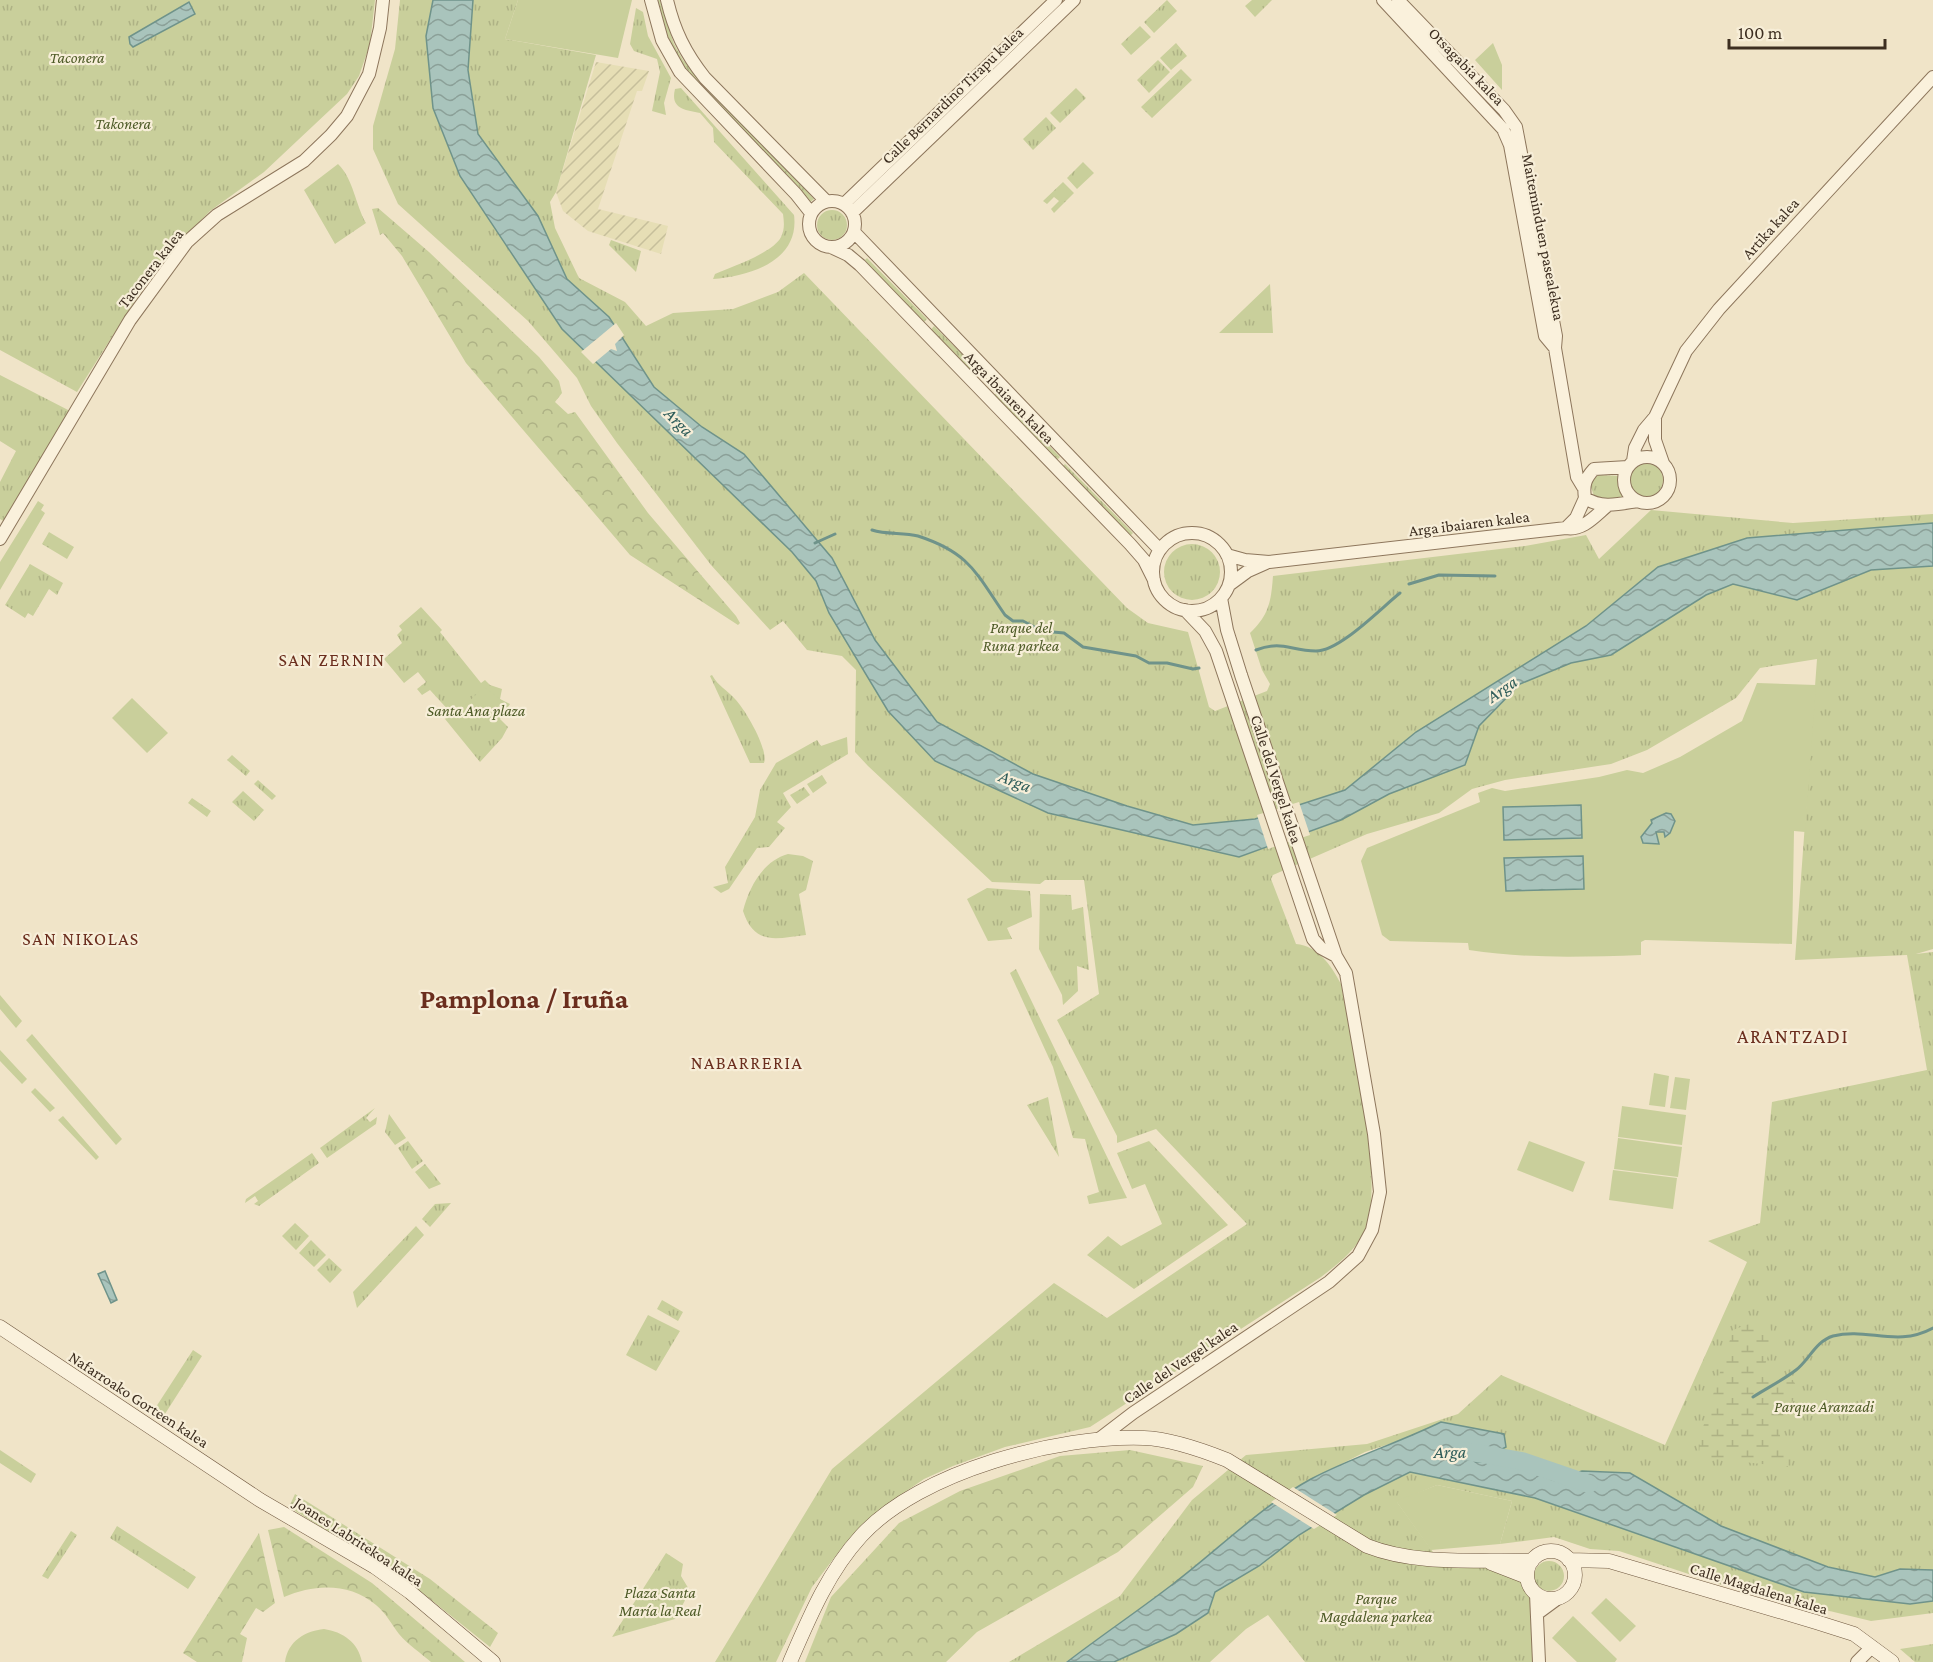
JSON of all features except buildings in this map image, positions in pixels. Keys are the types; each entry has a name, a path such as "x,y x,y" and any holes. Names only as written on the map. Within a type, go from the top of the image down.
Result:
{"main road":[{"name":"Nafarroako Gorteen kalea","path":"0,1327 260,1500"},
{"path":"1099,1439 1146,1438 1202,1450 1227,1460 1350,1536 1384,1553 1405,1557 1532,1561 1547,1552 1559,1553 1569,1560 1575,1577"},
{"name":"Calle del Vergel kalea","path":"790,1662 813,1608 842,1562 861,1536 887,1512 914,1495 989,1463 1018,1454 1099,1439"},
{"name":"Joanes Labritekoa kalea","path":"260,1500 375,1567 410,1592 493,1662"},
{"path":"1486,1560 1527,1577 1536,1594 1546,1599 1557,1599 1569,1591 1575,1577 1590,1567 1609,1561"},
{"name":"Calle Magdalena kalea","path":"1569,1560 1609,1561 1854,1634 1892,1662"},
{"path":"1527,1577 1532,1561"}],"street":[{"name":"Taconera kalea","path":"2,535 130,320 187,242 217,215 304,160 321,146 347,116 369,74 380,28 383,0"},
{"path":"651,0 662,40 680,72 796,194 811,213"},
{"path":"667,0 673,27 687,57 826,201 848,208 854,232 845,243 831,247 820,244 811,235 809,228 811,213 826,201"},
{"name":"Calle Bernardino Tirapu kalea","path":"848,208 1056,0"},
{"name":"Calle Bernardino Tirapu kalea","path":"848,208 1074,0"},
{"name":"Otsagabia kalea","path":"1383,0 1510,128"},
{"name":"Otsagabia kalea","path":"1398,0 1501,106 1510,128"},
{"name":"Artika kalea","path":"1630,464 1639,439 1655,417 1686,351 1719,309 1933,77"},
{"name":"Maiteminduen pasealekua","path":"1510,128 1510,146 1545,336 1555,348 1577,477 1584,493"},
{"name":"Arga ibaiaren kalea","path":"854,232 1160,550"},
{"name":"Arga ibaiaren kalea","path":"831,247 848,255 868,273 1130,544 1144,560 1154,580"},
{"name":"Artika kalea","path":"1655,417 1654,440 1663,464"},
{"path":"1576,464 1594,469 1630,464 1649,457 1663,464 1669,476 1667,491 1654,501 1607,506 1594,504 1584,493"},
{"path":"1630,464 1624,483 1626,490 1638,501"},
{"path":"1566,528 1576,519 1586,478 1594,469"},
{"name":"Arga ibaiaren kalea","path":"1227,555 1245,560 1269,562 1573,529 1585,524 1607,506"},
{"path":"1192,533 1212,539 1227,555 1231,575 1229,585 1221,598 1207,608 1185,610 1165,600 1154,580 1153,570 1160,550 1169,540 1192,533"},
{"name":"Arga ibaiaren kalea","path":"1229,585 1248,571 1269,562"},
{"name":"Calle del Vergel kalea","path":"1099,1439 1133,1413 1329,1282 1358,1256 1372,1230 1380,1192 1374,1134 1351,990 1346,973 1336,956 1240,675 1227,630 1221,598"},
{"name":"Calle del Vergel kalea","path":"1185,610 1205,631 1216,651 1313,939 1321,948 1336,956"},
{"path":"1536,1594 1539,1662"},
{"path":"1538,1613 1557,1599"},
{"path":"1536,1632 1548,1662"},
{"path":"1857,1662 1872,1647"}],"shaded area":[{"path":"596,62 649,71 642,91 637,91 598,209 668,226 661,254 588,231 563,211 556,192"}],"green space":[{"name":"Takonera","path":"0,0 375,0 370,44 359,76 347,94 264,172 210,211 157,266 77,392 0,350"},
{"name":"Parque Aranzadi","path":"400,0 433,0 426,36 433,108 460,176 562,329 792,552 816,581 829,613 888,710 1048,813 1239,857 1334,823 1389,794 1465,765 1479,726 1520,684 1571,663 1611,655 1706,595 1733,583 1797,600 1871,570 1933,566 1933,949 1916,954 1933,952 1933,1570 1900,1569 1875,1577 1828,1567 1721,1526 1630,1473 1582,1471 1560,1478 1517,1464 1476,1462 1441,1422 1416,1435 1365,1452 1310,1480 1252,1519 1174,1584 1066,1662 1009,1662 1120,1596 1192,1500 1246,1455 1367,1444 1458,1414 1501,1375 1665,1445 1747,1262 1708,1241 1760,1223 1772,1102 1927,1070 1907,955 1795,960 1817,659 1760,668 1736,698 1647,750 1611,764 1505,780 1472,789 1439,813 1367,834 1273,875 1271,879 1296,944 1311,948 1323,958 1341,984 1365,1110 1372,1179 1370,1208 1365,1230 1357,1244 1321,1277 1090,1427 1005,1447 924,1479 886,1505 847,1541 812,1587 776,1662 715,1662 832,1469 1054,1283 1107,1318 1247,1224 1156,1129 1117,1143 1117,1136 1057,1020 1099,994 1084,880 1045,880 1040,884 992,882 868,766 855,752 856,670 842,656 807,650 783,621 770,630 711,565 617,443 591,406 577,378 528,321 398,204 373,149 373,126 395,49"},
{"name":"Parque del Runa parkea","path":"473,0 518,0 505,39 596,55 556,192 550,202 555,228 579,278 625,302 646,326 673,313 733,309 778,292 804,273 1127,608 1148,623 1188,632 1209,707 1215,711 1267,691 1270,684 1262,670 1250,633 1268,608 1273,576 1525,546 1586,535 1599,559 1651,510 1793,523 1933,514 1933,523 1747,538 1658,567 1586,626 1416,732 1345,790 1255,819 1193,825 1127,806 1033,774 937,722 875,640 832,558 744,454 702,427 654,387 609,317 567,279 538,216 478,134 468,70"},
{"path":"518,0 632,0 618,58 505,39"},
{"path":"655,0 660,0 674,44 683,60 814,199 808,204 687,74 669,45"},
{"path":"1167,0 1177,11 1154,33 1144,22"},
{"path":"1252,0 1272,0 1255,17 1245,6"},
{"path":"636,8 643,12 648,36 671,78 664,103 666,115 652,111 660,72 657,59 634,51 630,44"},
{"path":"1140,26 1151,37 1131,55 1121,44"},
{"path":"1176,43 1187,56 1171,70 1160,58"},
{"path":"1493,43 1502,65 1502,90 1475,60"},
{"path":"1158,60 1170,72 1149,93 1137,80"},
{"path":"1181,69 1192,80 1152,118 1141,107"},
{"path":"681,88 794,215 794,231 789,244 781,255 756,270 713,279 715,274 751,259 777,243 783,231 783,214 714,142 713,128 700,113 677,105 674,96 675,89"},
{"path":"1076,88 1086,98 1060,123 1050,113"},
{"path":"1046,117 1056,128 1033,150 1023,139"},
{"path":"1083,162 1094,173 1077,189 1067,178"},
{"path":"338,164 348,177 366,223 335,244 304,190"},
{"path":"153,169 159,169 164,177 162,183 153,185 148,180 148,174"},
{"path":"1063,182 1074,193 1054,213 1051,209 1059,201 1054,197 1047,204 1043,201"},
{"path":"378,208 429,252 539,357 559,381 562,393 555,402 568,414 575,412 648,513 736,616 740,623 738,625 630,555 466,363 402,256 383,233 380,235 372,209"},
{"path":"832,210 838,211 846,219 846,231 838,239 832,240 826,239 818,231 817,225 818,219 826,211"},
{"path":"611,240 641,251 636,272 609,245"},
{"path":"867,258 927,319 923,323 863,262"},
{"path":"1270,284 1273,333 1219,333"},
{"path":"934,326 976,368 971,373 930,331"},
{"path":"0,375 72,412 5,522 0,519 0,482 16,451 0,441"},
{"path":"997,392 1060,457 1056,461 993,396"},
{"path":"1646,463 1658,468 1663,480 1658,492 1646,497 1634,492 1629,480 1634,468"},
{"path":"1065,464 1133,533 1129,537 1062,467"},
{"path":"1598,475 1620,476 1627,497 1601,499 1594,496 1590,484"},
{"path":"38,501 44,505 41,510 45,513 0,590 0,562"},
{"path":"49,532 74,547 67,559 42,544"},
{"path":"1192,544 1207,549 1215,557 1220,572 1215,587 1207,595 1192,600 1177,595 1169,587 1164,572 1169,557 1177,549"},
{"path":"30,564 63,583 57,595 49,589 33,616 28,613 25,618 5,605"},
{"name":"Santa Ana plaza","path":"421,607 442,630 440,632 481,683 485,680 490,685 502,689 500,699 510,704 500,719 508,727 502,738 480,762 445,719 451,713 430,690 422,695 417,689 426,682 418,672 404,683 384,659 402,643 397,635 402,630 399,626"},
{"path":"712,675 739,704 750,720 763,749 764,763 750,763 710,676"},
{"path":"1757,683 1816,685 1805,832 1794,831 1792,944 1645,940 1641,942 1641,955 1555,957 1469,950 1468,943 1390,941 1382,935 1361,861 1367,848 1480,802 1478,793 1492,788 1505,791 1599,777 1627,770 1643,773 1680,757 1742,721"},
{"path":"484,687 508,705 498,719 471,724 461,709"},
{"path":"132,698 168,733 147,753 112,718"},
{"path":"847,737 848,754 783,793 791,807 777,822 785,828 769,847 757,848 729,889 721,893 713,887 728,883 725,867 755,817 760,790 776,763 817,740 821,746"},
{"path":"232,755 250,771 246,776 227,760"},
{"path":"822,775 827,783 813,793 807,784"},
{"path":"258,780 276,796 272,800 254,784"},
{"path":"804,787 810,795 797,804 790,795"},
{"path":"243,791 264,810 254,821 232,802"},
{"path":"192,798 211,811 207,817 188,803"},
{"path":"788,854 803,856 813,861 806,890 799,894 806,935 768,938 754,930 743,911 758,876 771,862"},
{"path":"987,888 1030,891 1032,917 1007,928 1012,939 988,941 967,899"},
{"path":"1040,894 1071,895 1072,910 1083,907 1089,970 1077,966 1078,991 1063,1005 1062,995 1039,949"},
{"path":"1016,969 1127,1198 1089,1204 1087,1196 1099,1192 1085,1139 1073,1138 1053,1067 1010,973"},
{"path":"0,995 22,1021 16,1028 0,1009"},
{"path":"32,1034 122,1139 116,1145 26,1040"},
{"path":"0,1050 27,1079 22,1084 0,1061"},
{"path":"1654,1073 1669,1076 1665,1107 1649,1105"},
{"path":"1675,1077 1690,1079 1686,1110 1670,1108"},
{"path":"35,1088 55,1108 50,1112 31,1092"},
{"path":"1048,1097 1059,1157 1027,1105"},
{"path":"1622,1106 1686,1115 1682,1145 1618,1137"},
{"path":"375,1108 366,1118 370,1122 377,1117 376,1124 327,1158 320,1148"},
{"path":"389,1114 406,1138 395,1145 385,1132"},
{"path":"63,1116 99,1157 96,1160 58,1120"},
{"path":"1618,1138 1682,1147 1678,1177 1614,1169"},
{"path":"408,1141 423,1161 412,1169 398,1148"},
{"path":"1149,1141 1228,1225 1134,1289 1087,1255 1108,1236 1121,1246 1162,1224 1145,1184 1132,1189 1117,1153"},
{"path":"1529,1141 1585,1162 1573,1192 1517,1170"},
{"path":"312,1153 319,1163 259,1206 254,1204 258,1201 255,1196 245,1203 246,1199"},
{"path":"425,1164 441,1184 429,1189 415,1172"},
{"path":"1613,1170 1677,1178 1673,1209 1609,1200"},
{"path":"451,1203 430,1227 422,1219 435,1204"},
{"path":"295,1223 309,1236 296,1250 282,1236"},
{"path":"416,1226 424,1235 357,1308 353,1292"},
{"path":"311,1240 326,1255 314,1267 299,1253"},
{"path":"329,1258 342,1270 330,1283 317,1270"},
{"path":"662,1300 683,1312 678,1321 657,1309"},
{"path":"648,1315 680,1331 656,1371 626,1355"},
{"path":"1756,1321 1768,1324 1772,1338 1765,1365 1764,1380 1793,1380 1798,1389 1779,1432 1788,1467 1699,1457 1700,1437 1733,1330"},
{"path":"193,1350 202,1356 163,1417 154,1410"},
{"path":"0,1450 36,1474 31,1483 0,1463"},
{"path":"1130,1450 1203,1466 1193,1487 1118,1552 977,1632 946,1662 805,1662 831,1597 899,1523 960,1491 1060,1456"},
{"name":"Parque Magdalena parkea","path":"1410,1472 1535,1498 1804,1592 1910,1604 1933,1601 1933,1613 1871,1621 1722,1585 1619,1551 1590,1549 1554,1537 1500,1544 1512,1501 1437,1485 1397,1502 1438,1559 1486,1560 1529,1583 1536,1594 1538,1662 1305,1662 1268,1615 1246,1629 1210,1662 1114,1662 1176,1634 1208,1613 1215,1592 1259,1566 1299,1535 1364,1495"},
{"path":"1437,1485 1512,1501 1500,1544 1431,1550 1396,1501"},
{"path":"295,1494 430,1579 498,1633 490,1647 410,1583 289,1507"},
{"path":"117,1526 196,1577 188,1589 110,1538"},
{"path":"284,1527 372,1583 465,1662 431,1662 403,1638 380,1608 354,1592 319,1588 284,1597 268,1530"},
{"path":"71,1531 77,1535 48,1579 42,1576"},
{"path":"259,1533 275,1603 263,1612 256,1608 240,1634 247,1638 242,1662 197,1662 183,1653"},
{"name":"Plaza Santa María la Real","path":"666,1553 683,1564 681,1576 690,1591 675,1619 612,1637"},
{"path":"1549,1561 1560,1565 1564,1576 1560,1587 1549,1591 1538,1587 1534,1576 1538,1565"},
{"path":"1606,1598 1636,1626 1620,1642 1591,1613"},
{"path":"1573,1616 1617,1659 1615,1662 1577,1662 1552,1638"},
{"path":"324,1629 349,1639 357,1649 362,1662 285,1662 290,1648 298,1638"},
{"path":"1933,1644 1933,1662 1915,1662 1900,1649"}],"water":[{"path":"433,0 473,0 468,70 478,134 538,216 567,279 609,317 654,387 702,427 744,454 832,558 875,640 937,722 1033,774 1127,806 1193,825 1255,819 1345,790 1416,732 1586,626 1658,567 1747,538 1933,523 1933,566 1871,570 1797,600 1733,584 1706,595 1611,655 1571,663 1520,684 1479,726 1465,765 1389,794 1341,820 1239,857 1048,813 935,761 888,711 829,613 816,581 792,552 562,329 460,176 433,108 426,36"},
{"path":"189,2 195,14 133,47 130,44 129,37"},
{"path":"1581,805 1582,838 1504,840 1503,807"},
{"path":"1666,813 1671,814 1675,821 1670,833 1665,837 1664,832 1656,832 1659,844 1643,843 1641,837 1652,823 1651,820"},
{"path":"1583,856 1584,889 1506,891 1504,858"},
{"path":"105,1271 117,1300 111,1303 98,1274"},
{"name":"Arga","path":"1441,1422 1504,1434 1506,1447 1477,1462 1518,1464 1560,1478 1582,1471 1630,1473 1721,1526 1828,1567 1875,1577 1900,1569 1933,1570 1933,1601 1910,1604 1804,1592 1535,1498 1410,1472 1364,1495 1299,1535 1259,1566 1215,1592 1208,1613 1176,1634 1114,1662 1067,1662 1173,1584 1257,1515 1292,1490 1327,1471"}],"pier":[{"path":"616,323 624,335 615,344 617,351 611,349 593,364 581,352"},
{"path":"1299,802 1310,835 1268,849 1257,815"},
{"path":"1293,1487 1337,1515 1314,1529 1271,1502"}],"waterway":[{"path":"872,530 918,536 961,557 978,576 1005,615 1013,621 1023,621 1042,631 1064,633 1083,647 1136,656 1149,663 1199,668"},
{"path":"815,543 835,534"},
{"path":"1409,584 1439,575 1495,576"},
{"path":"1256,650 1273,646 1307,651 1326,649 1348,637 1400,593"},
{"path":"1753,1397 1796,1370 1827,1338 1846,1334 1907,1336 1920,1334 1933,1328"},
{"name":"Arga","path":"1465,1451 1522,1461 1589,1484"}],"district":[{"name":"SAN ZERNIN","path":"332,660"},
{"name":"SAN NIKOLAS","path":"81,939"},
{"name":"Pamplona / Iruña","path":"524,998"},
{"name":"ARANTZADI","path":"1793,1036"},
{"name":"NABARRERIA","path":"747,1063"}],"park label":[{"name":"Taconera","path":"77,57"}]}
